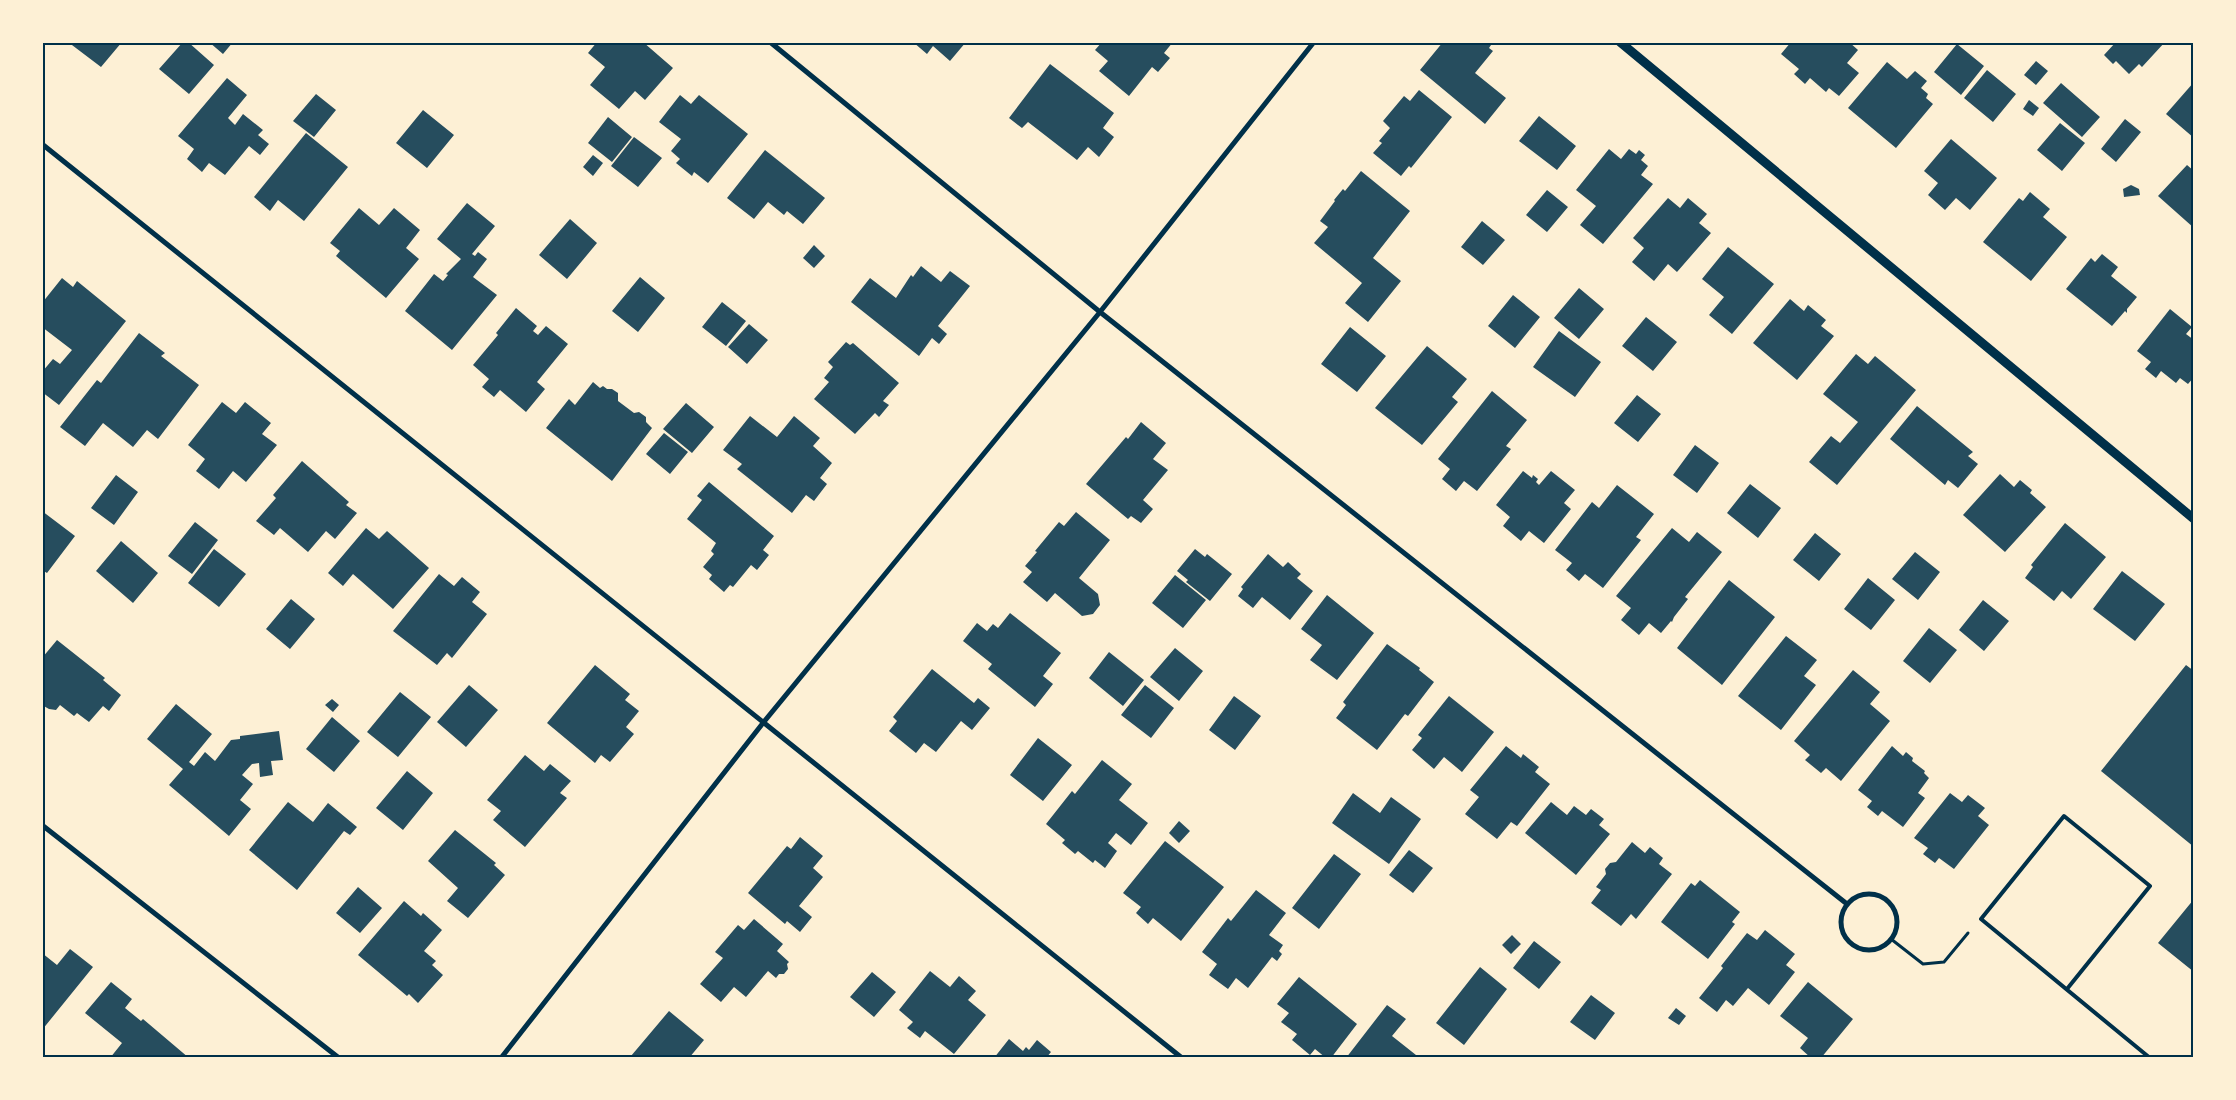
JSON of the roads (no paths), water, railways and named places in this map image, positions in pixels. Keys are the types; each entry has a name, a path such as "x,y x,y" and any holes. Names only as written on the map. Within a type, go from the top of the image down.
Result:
{"street":[{"path":"770,42 1100,312 1847,904"},
{"path":"501,1058 763,723 1100,312 1314,42"},
{"path":"1620,42 2194,519"},
{"path":"42,144 1182,1058"},
{"path":"42,825 339,1058"},
{"path":"1862,894 1879,895 1887,900 1896,914 1895,932 1891,940 1874,950 1855,946 1843,932 1841,922 1847,904 1862,894"}],"lane":[{"path":"2067,989 2150,886 2064,816 1980,918 2150,1058"}]}
